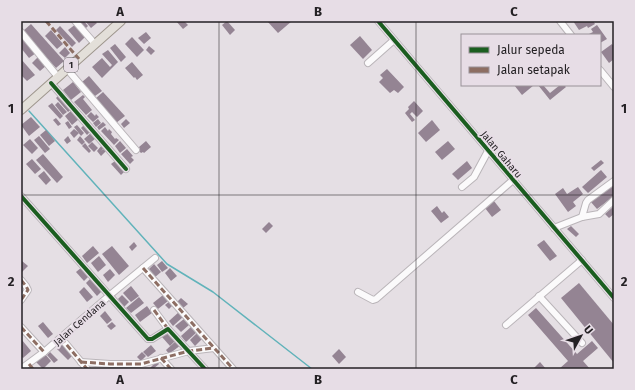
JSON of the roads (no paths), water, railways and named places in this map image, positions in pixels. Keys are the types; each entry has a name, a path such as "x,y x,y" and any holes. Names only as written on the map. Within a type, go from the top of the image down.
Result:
{"main road":[{"name":"1","path":"21,110 121,21"}],"street":[{"path":"75,21 95,44"},
{"name":"Jalan Gaharu","path":"378,21 614,298"},
{"path":"560,21 570,34"},
{"path":"21,32 58,77"},
{"path":"368,63 394,40"},
{"path":"67,69 136,150"},
{"path":"601,71 614,87"},
{"path":"51,83 126,169"},
{"path":"462,187 474,177 488,151"},
{"path":"358,292 373,300 376,299 513,180"},
{"path":"582,217 588,200 614,181"},
{"path":"21,196 149,340 152,340 168,328"},
{"path":"554,228 582,217 599,214 614,200"},
{"name":"Jalan Cendana","path":"21,369 31,367 44,352 155,258"},
{"path":"506,325 582,260"},
{"path":"143,268 233,369"},
{"path":"21,280 28,290 21,300"},
{"path":"539,296 582,343"},
{"path":"154,310 205,369"},
{"path":"21,327 44,352"},
{"path":"61,338 87,369"},
{"path":"81,362 141,364 189,351 214,348"},
{"path":"161,358 171,369"}],"waterway":[{"path":"29,111 167,264 213,292 312,369"}]}
